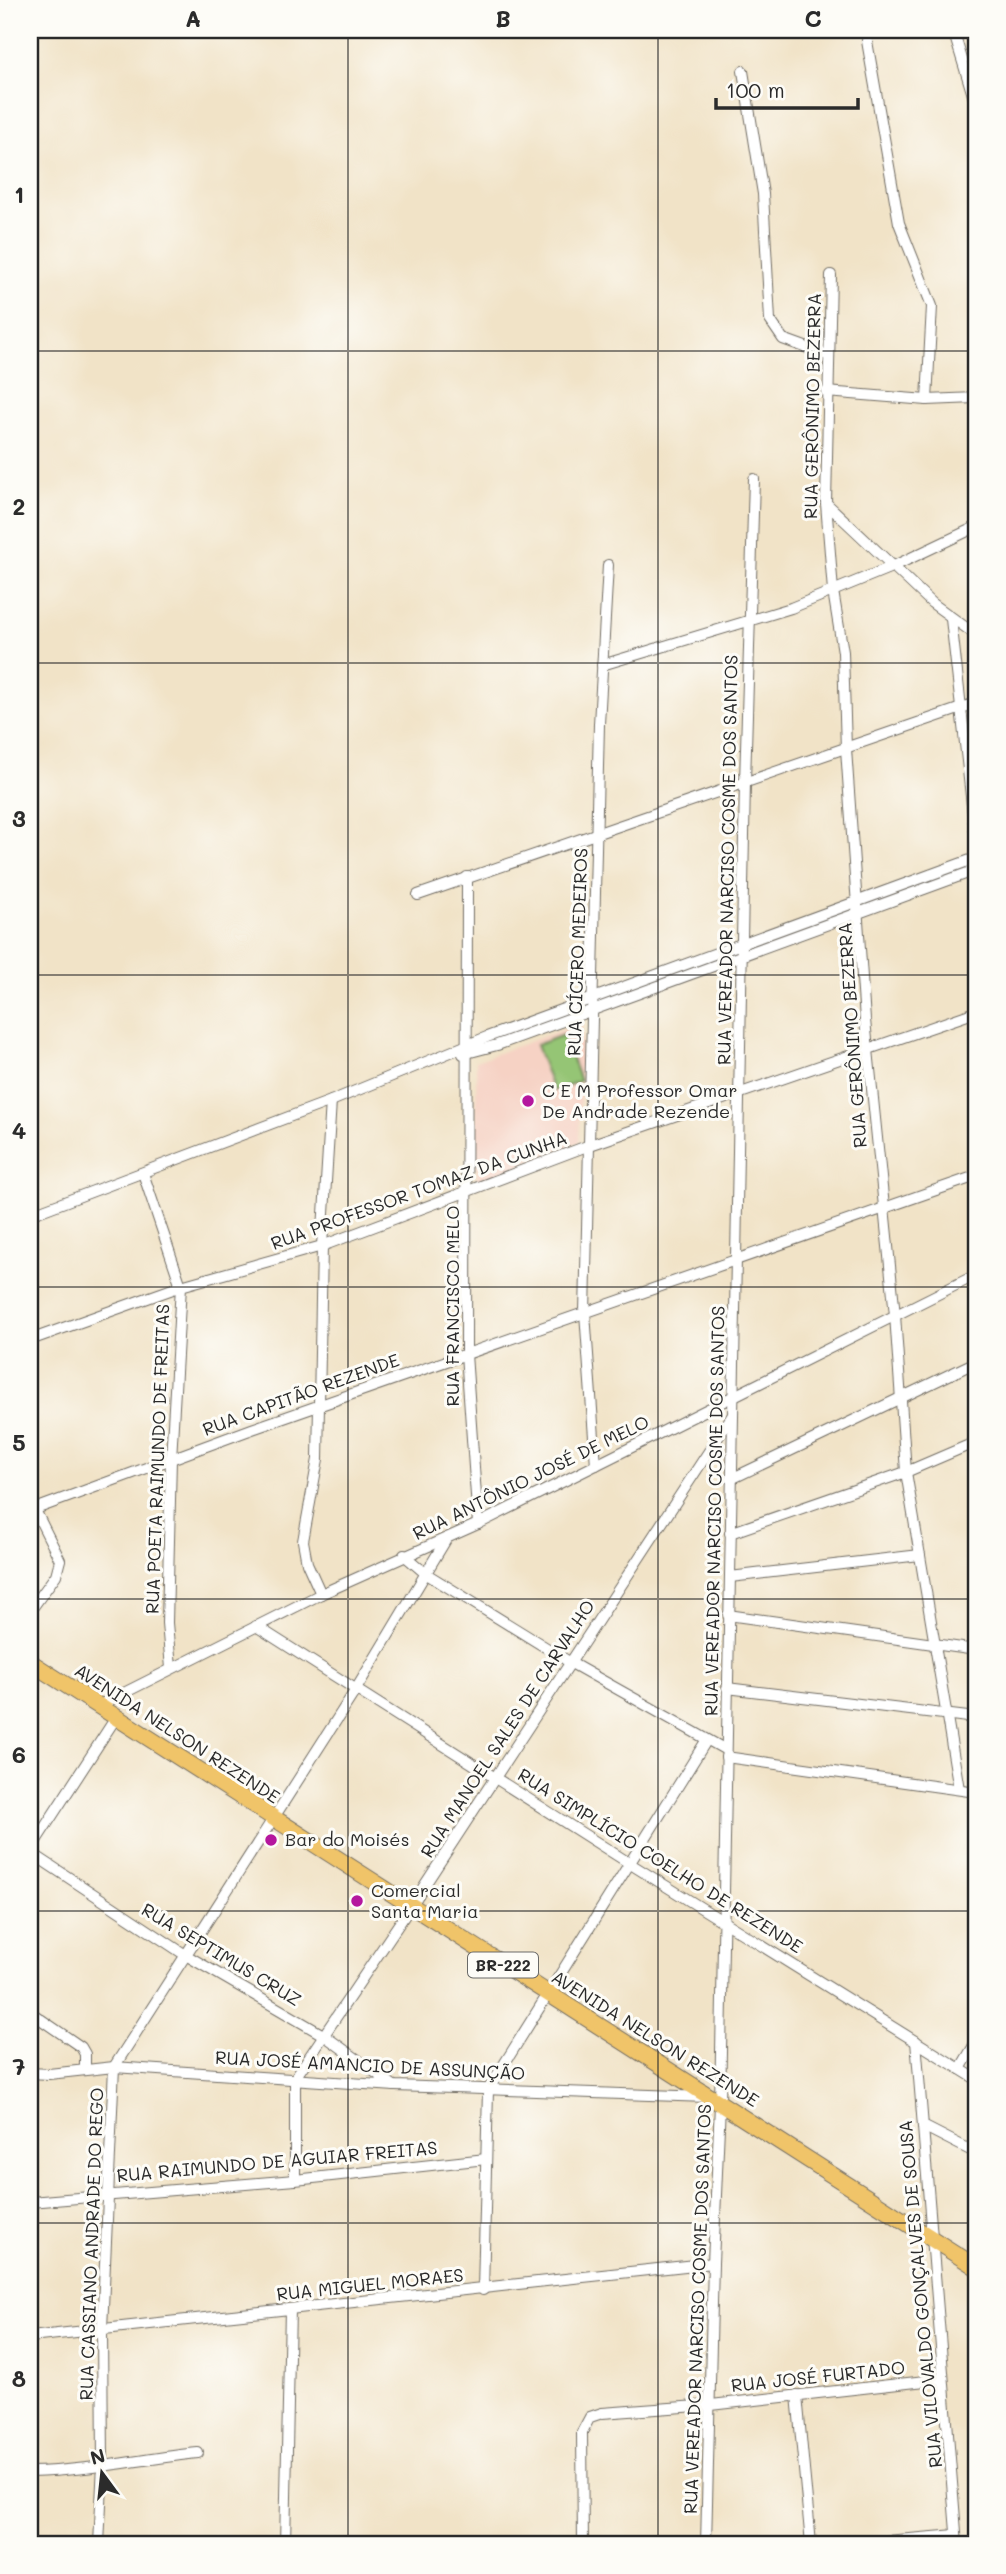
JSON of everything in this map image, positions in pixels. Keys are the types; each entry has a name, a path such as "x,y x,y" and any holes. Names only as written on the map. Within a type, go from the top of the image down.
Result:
{"main road":[{"name":"AVENIDA NELSON REZENDE","path":"30,1662 115,1719 976,2267"}],"street":[{"path":"953,30 976,105"},
{"path":"867,41 899,223 932,306 926,400"},
{"path":"966,72 976,65"},
{"path":"743,71 763,194 771,320 783,339 827,355"},
{"name":"RUA GERÔNIMO BEZERRA","path":"831,275 826,392 826,503 833,591 843,652 846,749 860,911 868,1050 882,1209 895,1315 906,1472 959,1789"},
{"path":"826,392 926,400 976,398"},
{"name":"RUA VEREADOR NARCISO COSME DOS SANTOS","path":"706,2544 711,2405 714,2100 723,1921 741,955 754,479"},
{"path":"826,503 951,619 976,635"},
{"path":"602,665 749,622 894,566 976,527"},
{"name":"RUA CÍCERO MEDEIROS","path":"596,1465 585,1313 587,1146 602,665 608,565"},
{"path":"951,619 976,841"},
{"path":"418,895 976,703"},
{"path":"592,1005 742,943 976,858"},
{"path":"30,1215 331,1101 452,1052 741,955 976,870"},
{"name":"RUA FRANCISCO MELO","path":"467,877 466,1354 478,1524"},
{"name":"RUA PROFESSOR TOMAZ DA CUNHA","path":"30,1340 181,1286 322,1246 587,1146 739,1096 976,1012"},
{"path":"321,1594 307,1563 303,1541 315,1483 320,1405 322,1246 331,1101"},
{"name":"RUA POETA RAIMUNDO DE FREITAS","path":"143,1173 181,1286 171,1459 167,1623 171,1668"},
{"name":"RUA CAPITÃO REZENDE","path":"31,1507 976,1176"},
{"name":"RUA ANTÔNIO JOSÉ DE MELO","path":"98,1706 321,1594 478,1524 976,1275"},
{"path":"731,1479 976,1362"},
{"name":"RUA MANOEL SALES DE CARVALHO","path":"295,2078 572,1663 732,1415"},
{"path":"730,1533 906,1472 976,1442"},
{"path":"30,1611 56,1575 59,1555 31,1507"},
{"name":"RUA CASSIANO ANDRADE DO REGO","path":"99,2544 103,2464 102,2329 114,2067 355,1691 447,1538"},
{"path":"404,1555 425,1573 726,1754 976,1792"},
{"path":"730,1577 919,1555"},
{"path":"728,1615 976,1650"},
{"name":"RUA SIMPLÍCIO COELHO DE REZENDE","path":"256,1626 355,1691 495,1775 629,1863 976,2079"},
{"path":"727,1688 976,1718"},
{"path":"30,1851 115,1719"},
{"path":"483,2290 488,2090 546,1993 706,1741"},
{"name":"RUA SEPTIMUS CRUZ","path":"30,1851 184,1954 325,2036 395,2086"},
{"path":"30,2012 81,2047 85,2054 85,2069"},
{"name":"RUA VILOVALDO GONÇALVES DE SOUSA","path":"916,2041 957,2540"},
{"path":"960,2069 976,2042"},
{"name":"RUA JOSÉ AMANCIO DE ASSUNÇÃO","path":"30,2073 49,2074 114,2067 395,2086 714,2100"},
{"path":"295,2078 295,2180"},
{"path":"923,2126 976,2154"},
{"name":"RUA RAIMUNDO DE AGUIAR FREITAS","path":"30,2202 108,2193 295,2180 486,2159"},
{"name":"RUA MIGUEL MORAES","path":"30,2337 713,2263"},
{"path":"285,2544 290,2309"},
{"name":"RUA JOSÉ FURTADO","path":"583,2544 582,2432 587,2420 602,2413 711,2405 943,2379"},
{"path":"797,2395 811,2544"},
{"path":"30,2472 80,2471 103,2464 198,2453"},
{"path":"851,2544 957,2540"}],"shaded area":[{"name":"C E M Professor Omar De Andrade Rezende","path":"582,1023 579,1142 477,1182 476,1061"}],"green space":[{"path":"563,1035 580,1081 553,1091 536,1045"}],"place":[{"name":"C E M Professor Omar De Andrade Rezende","path":"528,1101"},
{"name":"Bar do Moisés","path":"271,1840"},
{"name":"Comercial Santa Maria","path":"357,1901"}]}
